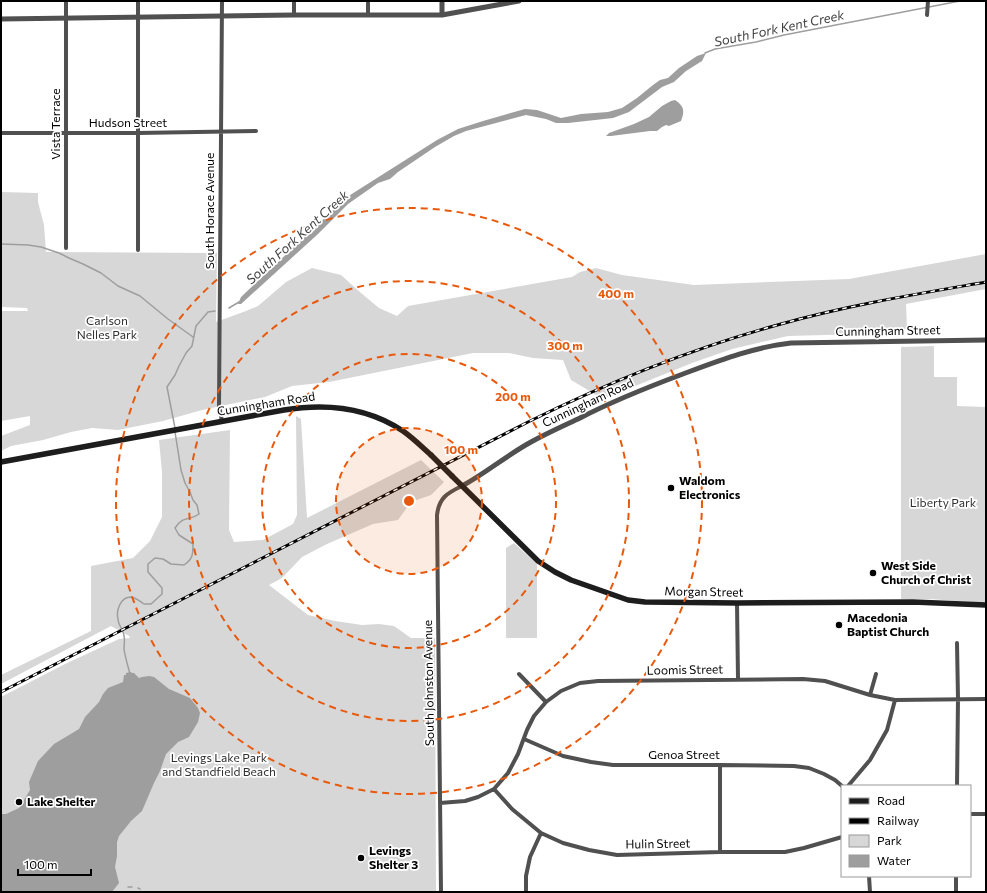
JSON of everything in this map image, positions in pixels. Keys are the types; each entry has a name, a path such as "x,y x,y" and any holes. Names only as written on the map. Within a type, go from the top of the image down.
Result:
{"main road":[{"name":"Cunningham Road","path":"1,462 302,407 322,406 344,408 365,413 394,426 410,436 462,486"},
{"name":"Morgan Street","path":"462,486 538,561 571,580 628,600 645,602 737,603 913,602 986,605"}],"street":[{"name":"Vista Terrace","path":"66,1 66,248"},
{"path":"138,1 138,250"},
{"name":"South Horace Avenue","path":"222,1 219,406 222,422"},
{"path":"294,1 294,15"},
{"path":"368,1 368,14"},
{"path":"442,1 442,15"},
{"path":"1,19 368,14 442,15 518,1"},
{"path":"927,15 928,1"},
{"name":"Hudson Street","path":"1,134 256,131"},
{"name":"Cunningham Street","path":"791,342 986,340"},
{"name":"Cunningham Road","path":"462,486 530,442 595,410 660,382 709,364 759,348 791,342"},
{"name":"South Johnston Avenue","path":"441,892 437,515 438,506 446,496 453,490 462,486"},
{"path":"737,603 738,680"},
{"path":"957,643 957,785"},
{"path":"519,674 546,702"},
{"path":"870,695 876,674"},
{"name":"Loomis Street","path":"440,803 465,801 478,797 494,789 508,773 518,754 534,716 546,702 561,691 580,683 598,681 803,679 825,681 870,695 895,700 986,699"},
{"path":"849,785 870,760 887,730 895,700"},
{"name":"Genoa Street","path":"524,739 563,756 591,762 613,765 794,766 809,768 824,774 841,785"},
{"path":"720,765 720,852"},
{"name":"Hulin Street","path":"494,789 512,809 541,833 563,843 617,855 785,852 841,838"},
{"path":"971,814 986,814"},
{"path":"526,892 526,876 530,857 541,833"},
{"path":"869,877 870,892"},
{"path":"956,877 956,892"}],"green space":[{"name":"Carlson Nelles Park","path":"1,192 38,193 38,202 44,225 46,252 217,253 216,322 258,306 286,282 312,268 341,275 379,308 397,316 408,306 572,277 580,272 596,268 622,275 694,285 849,279 986,254 986,289 906,304 907,328 898,333 788,336 732,349 692,363 603,399 571,380 563,360 533,358 509,353 473,353 329,382 292,386 265,397 202,410 163,421 118,430 92,428 11,446 1,451 1,436 30,425 30,416 1,421 1,311 28,311 27,308 1,307"},
{"name":"Liberty Park","path":"934,346 934,377 957,377 957,406 986,407 986,603 929,599 901,599 901,347"},
{"name":"Levings Lake Park and Standfield Beach","path":"296,416 301,419 307,518 421,460 444,482 431,495 411,502 398,520 373,524 327,544 302,557 282,578 269,585 308,615 362,625 379,624 394,626 411,638 435,638 436,892 1,892 1,697 65,664 119,639 130,638 111,626 1,684 1,675 91,631 91,566 133,558 150,541 162,517 162,472 159,440 230,430 229,530 234,542 263,540 293,524 297,515"},
{"path":"514,543 537,564 537,638 506,638 506,548"}],"water":[{"path":"706,53 702,61 686,71 674,82 662,87 629,112 613,118 556,123 546,119 526,115 466,131 454,136 435,147 390,179 378,183 348,204 318,234 241,304 238,304 241,297 347,197 437,140 458,129 525,109 537,110 561,118 581,114 608,112 622,108 660,80 668,78 679,68 697,56"},
{"path":"675,100 683,109 681,121 669,126 666,125 657,131 606,136 609,133 649,117 662,106"},
{"path":"131,672 139,678 149,676 154,677 169,689 190,698 200,713 198,722 189,737 178,742 166,754 142,811 131,821 119,836 117,842 115,867 119,883 112,892 1,892 1,814 6,814 19,808 30,790 29,782 38,761 54,744 79,729 85,717 99,702 108,688 123,682 124,675"}],"waterway":[{"name":"South Fork Kent Creek","path":"705,53 715,49 960,1"},
{"path":"1,244 41,247 83,264 101,273 118,286 140,296 193,337"},
{"name":"South Fork Kent Creek","path":"229,308 239,302"},
{"name":"South Fork Kent Creek","path":"175,428 167,387 186,353 192,346 196,326 208,312 215,311"},
{"name":"South Fork Kent Creek","path":"130,674 124,652 124,634 118,621 118,609 120,605 124,599 131,597 144,604 151,604 162,594 162,588 148,572 148,564 155,558 163,559 171,564 184,565 189,561 193,553 193,544 179,535 175,528 181,521 199,514 197,505 185,483 181,470 175,432"}],"railway":[{"path":"1,692 528,422 620,380 684,355 748,333 807,317 986,282"}],"place":[{"name":"Waldom Electronics","path":"671,488"},
{"name":"West Side Church of Christ","path":"873,573"},
{"name":"Macedonia Baptist Church","path":"839,625"},
{"name":"Lake Shelter","path":"19,802"},
{"name":"Levings Shelter 3","path":"361,858"}]}
